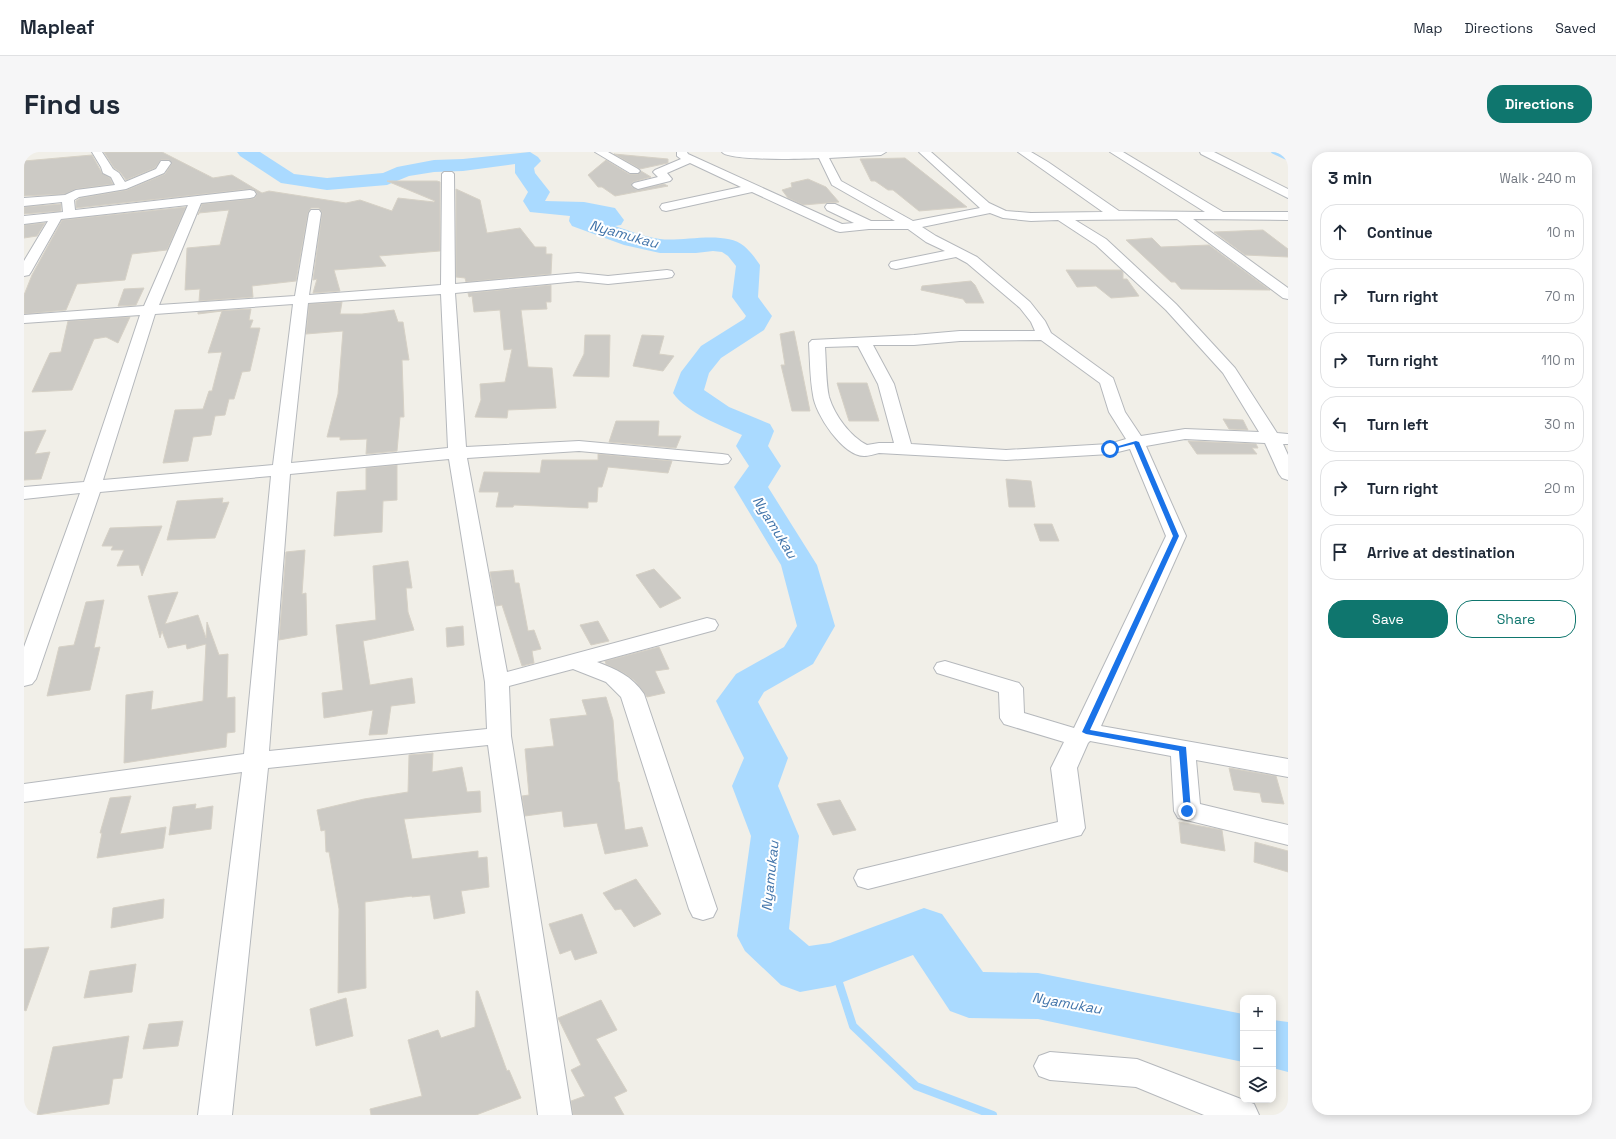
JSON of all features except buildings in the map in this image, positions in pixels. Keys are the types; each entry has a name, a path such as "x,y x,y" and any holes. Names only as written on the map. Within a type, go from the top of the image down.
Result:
{"street":[{"path":"98,152 107,167 107,171 115,175 122,187"},
{"path":"600,152 634,171"},
{"path":"727,152 744,154 881,152"},
{"path":"924,152 985,206 1003,214 1031,217 1116,215 1288,216"},
{"path":"1023,152 1044,164 1116,215"},
{"path":"1115,152 1219,215"},
{"path":"1205,152 1288,194"},
{"path":"822,154 836,183 911,225 931,239 972,260 1026,305 1038,321 1044,335 1106,381 1117,412 1136,442 1176,536 1082,735 1064,768 1072,828 868,878"},
{"path":"638,185 666,179 659,172 687,156 840,228 869,225 911,225 992,209"},
{"path":"24,202 68,198 76,194 122,187 160,171 165,163"},
{"path":"448,174 448,289 457,453 497,682 499,736 555,1115"},
{"path":"666,207 753,188"},
{"path":"24,220 250,194"},
{"path":"24,272 63,216 68,198"},
{"path":"24,679 92,488 149,311 196,200"},
{"path":"831,208 869,225"},
{"path":"215,1115 256,761 281,470 301,300 315,213"},
{"path":"1179,215 1288,295"},
{"path":"1062,216 1101,242 1171,307 1229,372 1279,438 1288,474"},
{"path":"896,265 958,253"},
{"path":"919,261 932,269"},
{"path":"24,320 448,289 578,277 608,280 667,274"},
{"path":"1044,335 960,336 914,340 817,343 821,397 835,426 850,443 864,451 879,448 1006,455 1110,449 1136,442 1185,434 1279,438"},
{"path":"863,341 886,384 904,449"},
{"path":"24,493 92,488 457,453 579,446 722,459"},
{"path":"497,682 707,625"},
{"path":"574,661 614,677 632,694 703,909"},
{"path":"945,668 1011,688 1012,718 1082,735 1183,749 1288,768"},
{"path":"24,793 256,761 499,736"},
{"path":"1183,749 1187,811 1288,835"},
{"path":"1050,1066 1137,1073 1242,1115"}],"waterway":[{"name":"Nyamukau","path":"247,152 288,179 327,184 387,179 404,171 434,166 463,165 526,157 531,161 524,166 525,173 539,192 534,201 538,207 584,209 607,213 613,220 606,221 580,217 580,221 632,240 660,246 696,246 713,244 728,246 736,251 748,265 745,297 759,316 755,324 711,352 695,372 688,393 718,413 759,431 752,446 765,466 751,487 799,565 816,626 799,655 750,683 737,701 766,758 755,786 775,836 763,936 800,970 833,964 924,929 969,995 1038,996 1240,1037"},
{"path":"1273,152 1288,159"},
{"path":"833,964 853,1026 916,1086 993,1115"},
{"name":"Nyamukau","path":"1276,1045 1288,1047"}],"route":[{"path":"1110,449 1136,442 1176,536 1086,732 1183,749 1187,811"}]}
